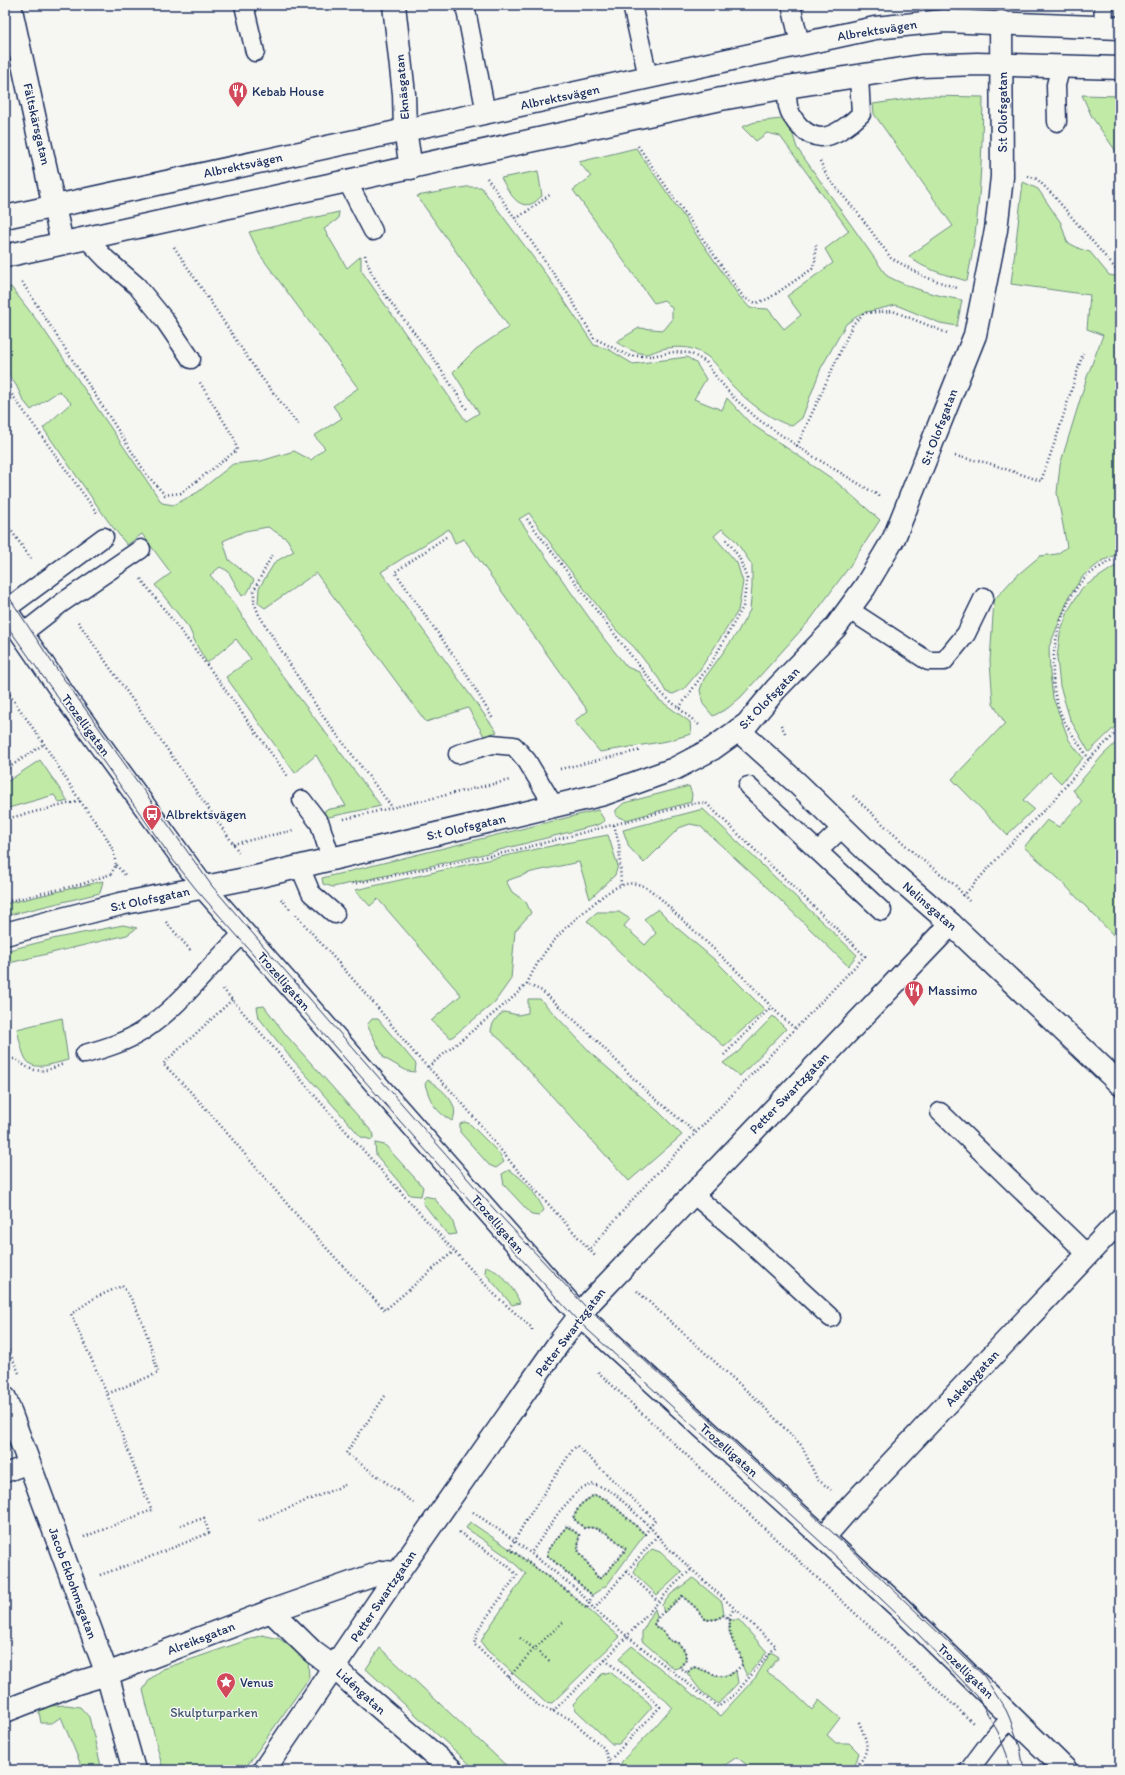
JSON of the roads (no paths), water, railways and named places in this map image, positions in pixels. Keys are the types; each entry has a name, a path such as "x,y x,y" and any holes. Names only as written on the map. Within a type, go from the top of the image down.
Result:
{"street":[{"name":"Fältskärsgatan","path":"10,5 45,157 62,243"},
{"name":"Eknäsgatan","path":"394,5 404,94 405,130 411,168"},
{"name":"Albrektsvägen","path":"5,217 875,28 944,21 1002,22 1111,28"},
{"name":"S:t Olofsgatan","path":"5,934 146,899 300,867 604,794 674,769 712,749 747,724 776,689 835,628 865,586 894,538 975,335 996,230 1002,177 1002,22"},
{"path":"5,256 786,87 921,66 1002,64 1120,68"},
{"name":"Trozelligatan","path":"5,610 71,705 204,888 580,1315 824,1537 1012,1716 1066,1770"},
{"name":"Nelinsgatan","path":"738,730 798,784 866,850 951,924 1120,1084"},
{"name":"Petter Swartzgatan","path":"264,1770 335,1668 398,1573 561,1340 591,1301 951,924"},
{"name":"Askebygatan","path":"824,1537 851,1506 1120,1220"},
{"name":"Jacob Ekbohmsgatan","path":"5,1398 107,1674 134,1770"},
{"name":"Alreiksgatan","path":"5,1710 76,1683 107,1674 271,1611 383,1572 398,1573"},
{"name":"Lidéngatan","path":"271,1611 313,1652 335,1668 351,1684 452,1770"}],"lane":[{"path":"244,5 255,52"},
{"path":"465,5 486,113"},
{"path":"632,5 648,77"},
{"path":"790,5 800,44"},
{"path":"1104,5 1111,28"},
{"path":"1057,122 1056,85 1061,66"},
{"path":"786,87 788,107 796,123 807,133 821,137 852,124 861,114 859,76"},
{"path":"347,181 372,229"},
{"path":"86,238 106,259 137,286 163,318 191,359"},
{"path":"5,610 104,537"},
{"path":"22,634 63,602 134,554"},
{"path":"848,609 928,661 944,661 966,634 984,597"},
{"path":"458,754 492,744 514,746 535,774 554,806"},
{"path":"748,786 882,911"},
{"path":"302,800 320,824 331,859"},
{"path":"818,852 843,827"},
{"path":"300,867 311,893 335,914"},
{"path":"85,1054 120,1043 145,1030 180,1001 243,934"},
{"path":"940,1112 1088,1255"},
{"path":"693,1194 741,1235 831,1318"},
{"path":"5,1473 29,1464"},
{"path":"969,1770 1012,1716"}],"tram line":[{"path":"5,591 51,661 212,886 267,950 495,1210 586,1307 845,1544 984,1676 1006,1710 1010,1719 1020,1747 1024,1770"},
{"path":"5,623 173,860 196,889 523,1261 577,1320 824,1545 918,1634 977,1696 998,1732 1007,1755 1009,1770"}],"place":[{"name":"Kebab House","path":"238,108"},
{"name":"Albrektsvägen","path":"152,831"},
{"name":"Massimo","path":"914,1007"},
{"name":"Venus","path":"226,1699"}],"park label":[{"name":"Skulpturparken","path":"214,1712"}]}
